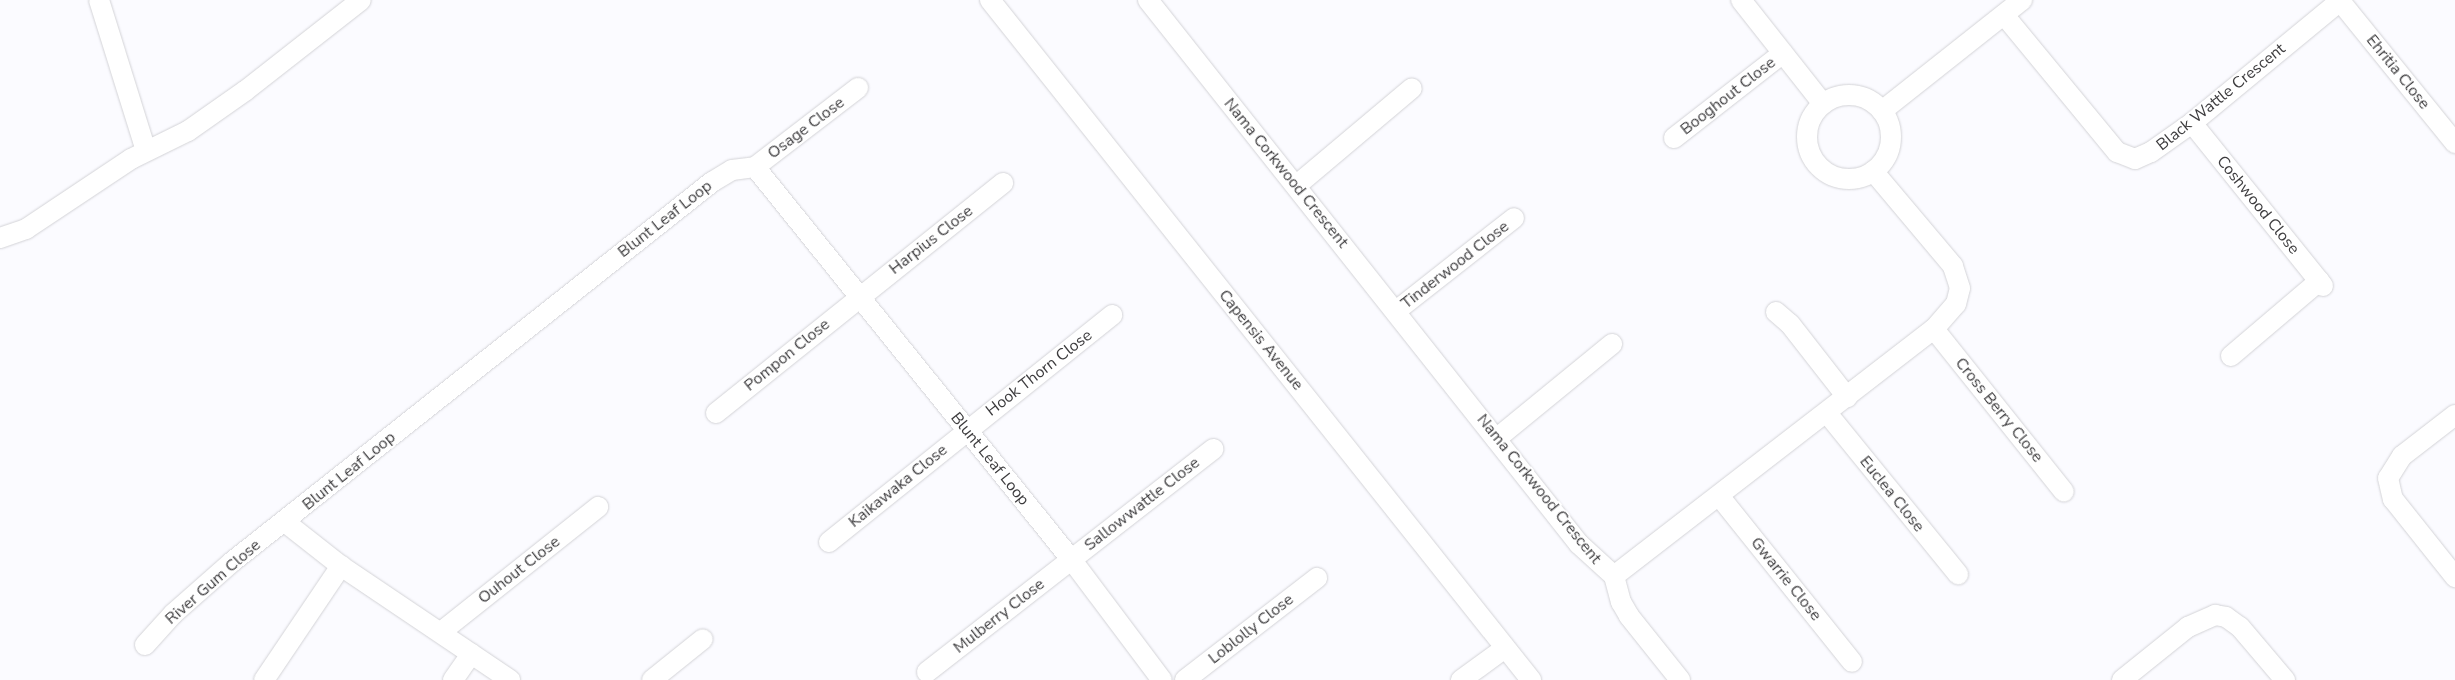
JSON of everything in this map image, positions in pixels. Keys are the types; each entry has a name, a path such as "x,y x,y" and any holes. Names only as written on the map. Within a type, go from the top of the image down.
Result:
{"street":[{"path":"99,0 146,151"},
{"path":"0,238 26,229 146,151 188,131 245,91 360,0"},
{"name":"Capensis Avenue","path":"990,0 1531,680"},
{"name":"Nama Corkwood Crescent","path":"1148,0 1297,185 1580,544 1614,576 1720,497 1934,329 1956,304 1959,280 1953,266 1873,171"},
{"path":"1741,0 1823,104"},
{"path":"1882,111 2022,0"},
{"name":"Black Wattle Crescent","path":"2004,15 2122,156 2142,157 2192,123 2340,0"},
{"name":"Ehritia Close","path":"2340,0 2455,143"},
{"name":"Booghout Close","path":"1674,138 1783,53"},
{"name":"Osage Close","path":"755,167 858,88"},
{"path":"1297,185 1412,88"},
{"path":"1861,96 1882,111 1890,130 1889,150 1873,171 1860,177 1832,175 1812,156 1808,128 1823,104 1834,97 1861,96"},
{"name":"Coshwood Close","path":"2192,123 2321,284 2231,356"},
{"name":"Blunt Leaf Loop","path":"510,680 341,566 285,522 712,182 732,170 755,167 1071,559 1162,680"},
{"name":"Harpius Close","path":"858,297 1003,183"},
{"name":"Tinderwood Close","path":"1396,312 1514,218"},
{"name":"Pompon Close","path":"716,413 858,297"},
{"path":"1776,312 1790,324 1848,397"},
{"name":"Hook Thorn Close","path":"966,430 1112,315"},
{"name":"Cross Berry Close","path":"1934,329 2064,492"},
{"path":"1496,439 1612,344"},
{"name":"Euclea Close","path":"1827,413 1958,574"},
{"path":"2455,415 2402,456 2388,478 2393,498 2455,577"},
{"name":"Kaikawaka Close","path":"829,542 966,430"},
{"name":"Sallowwattle Close","path":"1071,559 1213,449"},
{"name":"Gwarrie Close","path":"1720,497 1852,662"},
{"name":"Ouhout Close","path":"441,632 598,507"},
{"name":"River Gum Close","path":"145,645 194,594 285,522"},
{"name":"Mulberry Close","path":"927,672 1071,559"},
{"path":"264,680 341,566"},
{"path":"1614,576 1621,602 1629,616 1680,680"},
{"name":"Loblolly Close","path":"1184,680 1317,578"},
{"path":"2122,680 2188,628 2215,615 2226,617 2240,628 2285,680"},
{"path":"652,680 703,639"},
{"path":"1461,680 1505,648"},
{"path":"453,680 471,654"}]}
